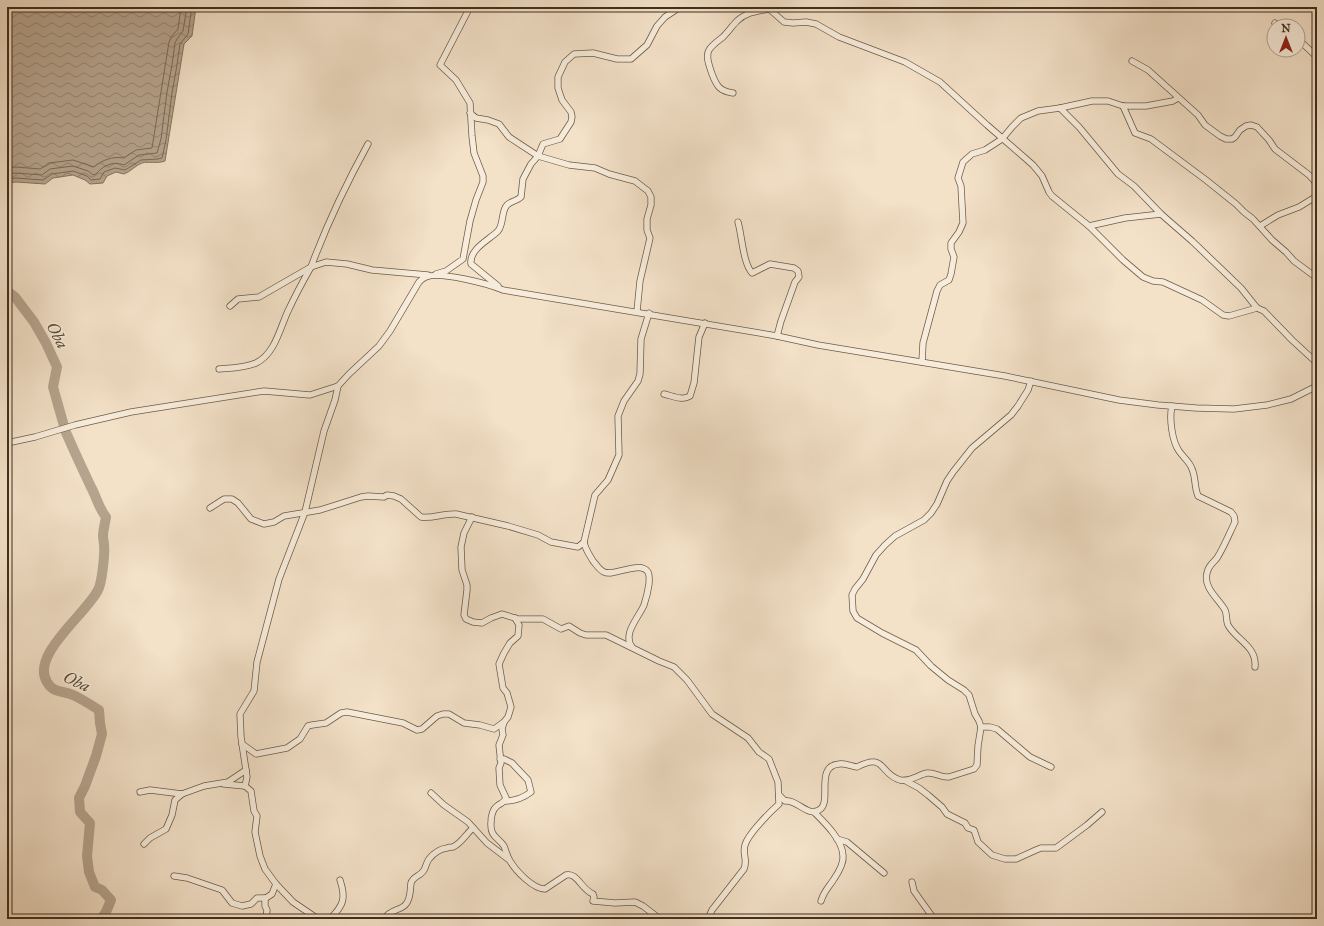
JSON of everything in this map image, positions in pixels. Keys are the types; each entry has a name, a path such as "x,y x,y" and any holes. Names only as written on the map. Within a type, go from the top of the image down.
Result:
{"street":[{"path":"7,443 131,412 264,391 310,395 338,386 379,346 390,331 419,282 426,277 446,271 463,259 470,221 483,182 483,176 474,153 470,103 456,80 440,65 470,7"},
{"path":"503,290 471,264 470,260 478,247 499,230 505,208 508,204 518,200 521,197 523,179 531,164 538,156 543,144 560,139 571,122 571,112 562,100 558,88 558,77 565,62 574,54 593,53 617,59 631,58 647,45 656,26 679,7"},
{"path":"733,93 722,91 719,87 708,64 708,57 709,50 733,28 738,21 746,15 768,8 784,22 806,22 816,24 839,37 905,62 940,82 1038,171 1052,196 1089,226 1123,260 1143,277 1153,281 1163,282 1202,300 1223,315 1229,316 1257,308"},
{"path":"1306,47 1317,57"},
{"path":"1132,61 1148,70 1198,115 1205,125 1226,139 1236,137 1240,130 1246,126 1251,125 1256,127 1269,140 1275,149 1309,175 1317,184"},
{"path":"922,362 923,343 937,291 940,285 949,280 951,274 954,256 951,249 951,243 960,232 963,223 962,186 958,178 963,162 972,154 986,150 1002,139 1012,126 1021,118 1038,111 1092,101 1108,101 1123,106 1146,106 1173,101 1178,98"},
{"path":"1123,106 1136,133 1151,139 1236,204 1294,261 1317,278"},
{"path":"1060,108 1079,127 1118,174 1134,186 1161,214 1241,288 1257,308 1264,311 1317,363"},
{"path":"470,113 476,118 500,124 509,137 538,156 569,165 595,168 608,174 635,181 648,191 651,197 651,205 647,219 647,230 650,238 640,281 636,312"},
{"path":"219,369 241,367 257,362 266,356 272,348 288,312 311,267 320,242 348,180 368,144"},
{"path":"1260,226 1299,207 1317,196"},
{"path":"1089,226 1125,218 1161,214"},
{"path":"738,222 743,251 749,270 752,273 770,264 794,268 798,271 799,276 781,321 777,336"},
{"path":"317,252 326,262"},
{"path":"230,306 238,298 259,297 311,267 326,262 347,264 372,270 455,277 493,286 503,290 649,313 777,336 818,346 1031,381 1119,400 1172,406 1234,409 1267,405 1291,399 1317,386"},
{"path":"632,647 629,640 630,633 644,605 650,577 648,572 644,569 636,568 605,573 593,560 585,548 584,542 595,495 608,480 619,455 618,416 624,401 638,381 640,374 641,339 649,313"},
{"path":"664,394 680,398 690,396 694,383 699,337 705,323"},
{"path":"906,781 927,773 949,777 974,769 978,762 978,746 981,727 969,696 964,690 930,666 916,650 882,633 858,618 853,611 852,595 863,579 876,555 885,545 895,536 924,520 931,513 953,472 972,448 1011,416 1028,390 1031,381"},
{"path":"245,786 247,777 242,744 240,714 254,691 257,662 278,579 305,512 324,431 336,400 338,386"},
{"path":"1172,406 1171,412 1174,443 1192,467 1194,475 1194,488 1198,496 1231,512 1234,516 1235,522 1217,558 1209,567 1206,575 1208,585 1216,600 1225,611 1228,624 1247,644 1256,661 1256,667"},
{"path":"210,508 224,499 232,499 238,503 251,519 264,524 274,522 284,516 320,510 368,496 384,497 388,495 401,499 421,517 431,517 447,513 508,526 538,535 551,542 565,546 578,547 584,542"},
{"path":"472,518 464,533 461,547 462,570 467,585 464,617 466,620 482,623 502,614 515,618 544,619 561,629 571,626 580,633 586,635 606,635 674,666 687,680 712,714 748,738 759,752 769,759 777,778 779,804 771,811 745,844 744,852 746,863 744,869 712,910 708,919"},
{"path":"242,744 256,754 287,748 300,739 308,726 326,723 341,713 347,712 403,723 417,730 422,729 437,716 442,714 449,714 464,723 494,729 508,717 511,707 510,700 503,688 499,664 510,643 518,636 519,626 515,618"},
{"path":"504,722 502,730 503,735 498,745 500,759 500,785 506,798 505,801"},
{"path":"981,727 997,729 1030,756 1050,767"},
{"path":"500,759 504,759 512,764 528,780 531,792 526,796 512,801 505,801 496,806 493,812 491,825 495,838 503,845 510,860 523,876 536,887 545,889 566,875 574,875 587,892 593,894 593,900 615,903 635,902 660,919"},
{"path":"779,795 785,801 789,800 794,802 806,810 814,812 820,810 825,802 825,780 827,772 831,767 837,764 857,767 866,762 873,761 878,763 894,777 919,788 938,804 947,814 965,824 968,828 974,830 978,842 992,855 1005,859 1016,859 1041,848 1056,848 1087,826 1102,812"},
{"path":"224,784 246,770"},
{"path":"917,777 919,788"},
{"path":"144,844 150,838 168,827 175,800 182,794 204,786 224,784 245,786 251,791 254,811 257,816 255,832 260,856 265,869 276,884 293,902 318,919"},
{"path":"140,792 150,790 182,794"},
{"path":"431,793 444,805 475,828 487,843 510,860"},
{"path":"814,812 837,839 843,856 842,864 834,880 824,892 821,900"},
{"path":"384,919 394,910 407,904 411,890 411,883 416,876 420,875 424,870 425,864 433,855 440,850 452,847 460,842 473,828"},
{"path":"837,839 847,842 884,872"},
{"path":"174,876 187,878 222,890 228,899 236,905 247,905 257,898 265,898 272,894 276,884"},
{"path":"330,919 337,912 343,900 343,889 340,880"},
{"path":"912,882 914,891 934,919"},
{"path":"265,898 265,906 267,910 266,919"}],"water":[{"path":"7,7 196,7 192,36 184,44 165,161 142,163 124,174 116,172 107,176 103,183 90,184 73,175 53,178 45,184 16,182 7,183"}],"waterway":[{"name":"Oba","path":"7,291 15,297 34,322 57,367 53,387 64,426"},
{"name":"Oba","path":"65,430 99,506 106,517 103,534 104,561 98,590 53,647 46,659 44,671 47,682 52,688 69,693 99,710 102,734 96,756 79,798 80,812 90,823 87,856 89,872 95,887 102,890 111,900 101,919"}]}
